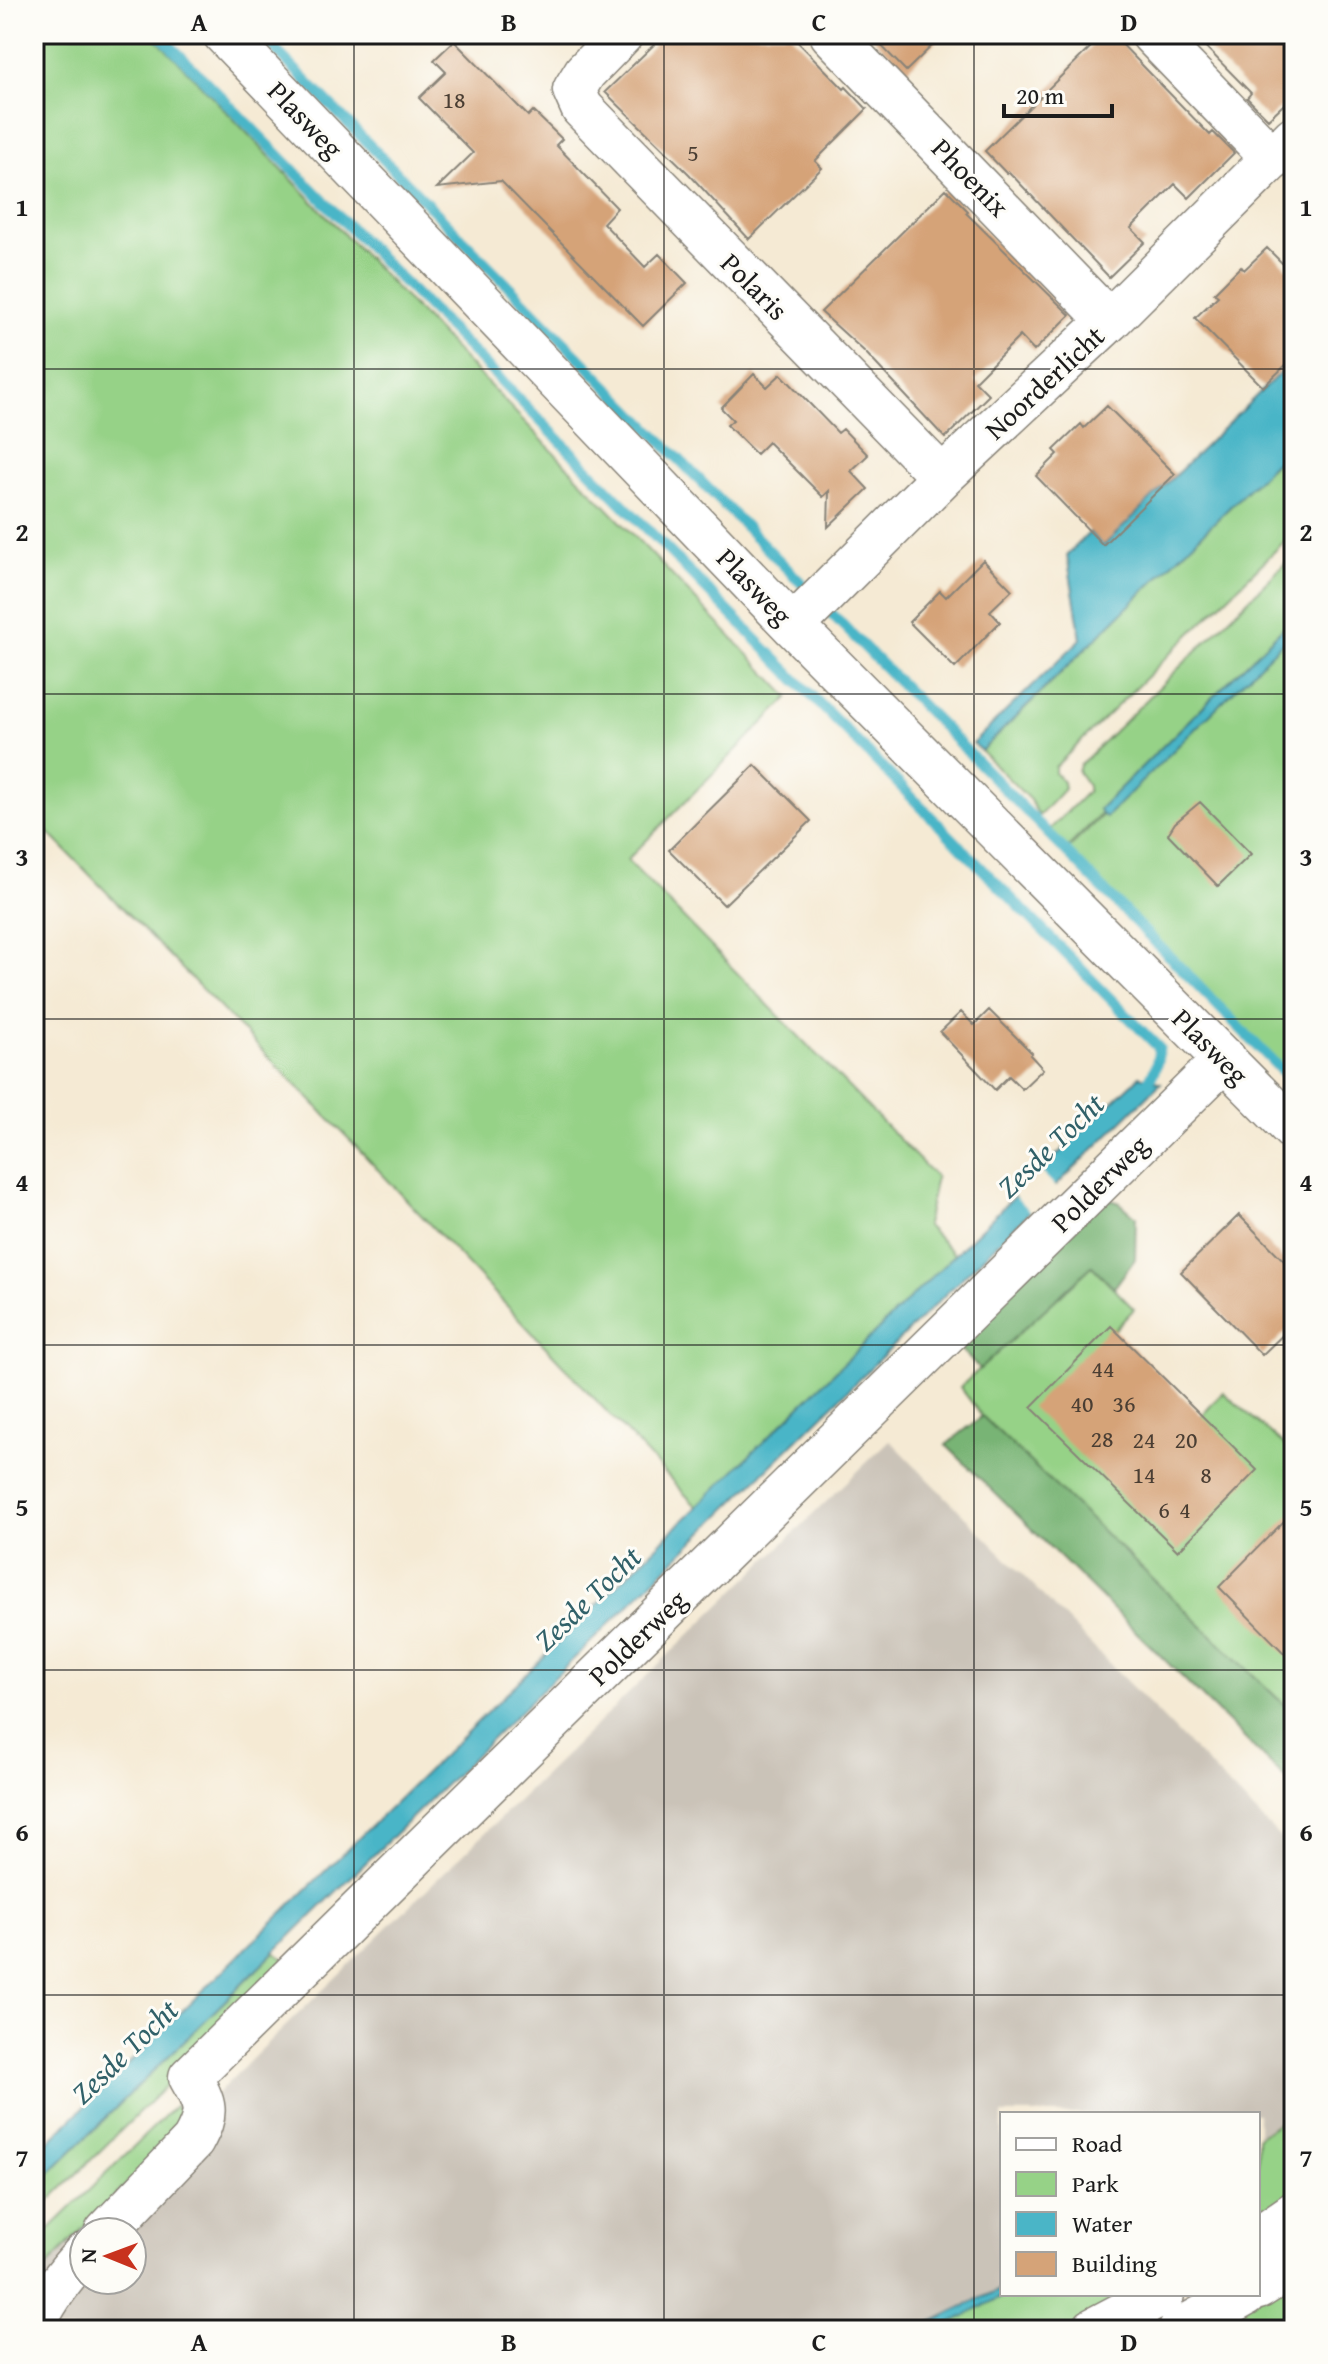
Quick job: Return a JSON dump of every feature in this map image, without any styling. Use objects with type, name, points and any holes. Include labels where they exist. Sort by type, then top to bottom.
[{"type":"street","name":"Plasweg","points":[[224,34],[793,626],[1294,1130]]},
{"type":"street","name":"Polaris","points":[[622,34],[585,72],[574,90],[582,108],[942,477]]},
{"type":"street","name":"Phoenix","points":[[831,34],[1109,321]]},
{"type":"street","points":[[1152,34],[1284,148]]},
{"type":"street","name":"Noorderlicht","points":[[793,626],[942,477],[1109,321],[1284,148]]},
{"type":"street","name":"Polderweg","points":[[121,2216],[193,2141],[201,2125],[205,2114],[202,2098],[190,2077],[1225,1059]]},
{"type":"street","points":[[1260,2238],[1294,2214]]},
{"type":"street","points":[[1260,2286],[1294,2264]]},
{"type":"street","points":[[34,2326],[41,2310],[68,2271]]},
{"type":"street","points":[[1094,2330],[1158,2296]]},
{"type":"street","points":[[1181,2330],[1241,2296]]},
{"type":"shaded area","points":[[890,1440],[1294,1852],[1294,2330],[34,2330],[34,2275],[68,2241],[68,2296],[148,2296],[148,2216],[94,2216]]},
{"type":"green space","points":[[34,34],[152,34],[789,697],[627,860],[936,1177],[926,1225],[956,1256],[698,1508],[350,1140],[34,818]]},
{"type":"green space","points":[[1294,444],[1294,532],[1055,767],[1064,789],[1039,816],[1030,800],[981,751]]},
{"type":"green space","points":[[1294,555],[1294,617],[1099,809],[1101,814],[1067,848],[1049,830],[1088,791],[1078,772],[1080,765]]},
{"type":"green space","points":[[1294,626],[1294,1087],[1064,853]]},
{"type":"green space","points":[[1106,1198],[1120,1203],[1136,1217],[1135,1259],[1114,1288],[1092,1266],[980,1369],[954,1343]]},
{"type":"green space","points":[[1092,1266],[1134,1309],[1086,1360],[1173,1448],[1223,1392],[1294,1454],[1294,1714],[982,1416],[960,1387]]},
{"type":"green space","points":[[982,1416],[1294,1714],[1294,1787],[946,1445]]},
{"type":"green space","points":[[275,1952],[290,1964],[34,2216],[34,2188]]},
{"type":"green space","points":[[176,2105],[184,2123],[180,2132],[95,2216],[68,2216],[68,2244],[34,2281],[34,2244]]},
{"type":"green space","points":[[1294,2111],[1294,2202],[1260,2225],[1260,2136]]},
{"type":"green space","points":[[1294,2276],[1294,2330],[1202,2330],[1260,2296]]},
{"type":"green space","points":[[1002,2296],[1140,2296],[1075,2330],[933,2330]]},
{"type":"water","points":[[1294,359],[1294,444],[981,751],[973,743],[1081,639],[1067,555],[1090,532],[1104,545]]},
{"type":"water","points":[[1294,617],[1294,631],[1106,817],[1101,814],[1099,809]]},
{"type":"water","points":[[1140,1076],[1161,1083],[34,2188],[34,2156]]},
{"type":"water","points":[[1000,2289],[1002,2296],[962,2318],[915,2330]]},
{"type":"pier","points":[[1038,1168],[1059,1190],[1033,1215],[1012,1193]]},
{"type":"building","points":[[665,34],[790,34],[867,109],[815,161],[822,168],[749,239],[689,174],[605,92]]},
{"type":"building","points":[[870,34],[944,34],[906,71]]},
{"type":"building","points":[[1104,34],[1112,34],[1210,135],[1213,132],[1234,153],[1189,198],[1175,184],[1131,228],[1145,242],[1109,277],[985,151]]},
{"type":"building","points":[[1193,34],[1294,34],[1294,95],[1268,119],[1247,98],[1251,93]]},
{"type":"building","points":[[454,41],[528,116],[533,111],[562,139],[556,145],[617,208],[603,223],[645,267],[659,254],[687,283],[643,326],[501,181],[437,188],[473,153],[419,98],[446,72],[434,60]]},
{"type":"building","points":[[946,189],[968,211],[966,213],[1070,315],[1034,351],[1020,336],[975,381],[989,395],[945,438],[865,352],[821,312]]},
{"type":"building","points":[[1267,248],[1294,275],[1294,357],[1263,387],[1195,318],[1218,296],[1214,293],[1241,266],[1244,270]]},
{"type":"building","points":[[754,374],[767,387],[781,374],[838,433],[843,429],[868,455],[851,471],[868,489],[828,527],[829,491],[823,497],[768,442],[756,454],[727,425],[733,420],[721,408]]},
{"type":"building","points":[[1107,406],[1175,474],[1103,545],[1036,476],[1058,454],[1054,450],[1081,424],[1084,428]]},
{"type":"building","points":[[983,560],[1012,590],[990,611],[1000,622],[955,668],[909,622],[940,591],[946,597]]},
{"type":"building","points":[[755,765],[811,821],[724,905],[669,850]]},
{"type":"building","points":[[1200,802],[1251,854],[1218,886],[1168,834],[1175,823]]},
{"type":"building","points":[[989,1010],[1032,1053],[1030,1055],[1043,1069],[1022,1089],[1009,1076],[995,1090],[940,1032],[961,1012],[974,1025]]},
{"type":"building","points":[[1239,1215],[1294,1271],[1294,1324],[1262,1355],[1181,1272]]},
{"type":"building","points":[[1111,1326],[1257,1470],[1178,1551],[1031,1407]]},
{"type":"building","points":[[1294,1511],[1294,1663],[1219,1587]]},
{"type":"waterway","points":[[159,34],[1159,1048],[1154,1071],[1141,1089]]},
{"type":"waterway","points":[[260,34],[813,595]]},
{"type":"waterway","points":[[825,607],[1294,1083]]},
{"type":"water label","name":"Zesde Tocht","points":[[1050,1145]]},
{"type":"water label","name":"Zesde Tocht","points":[[587,1598]]},
{"type":"water label","name":"Zesde Tocht","points":[[124,2051]]}]
